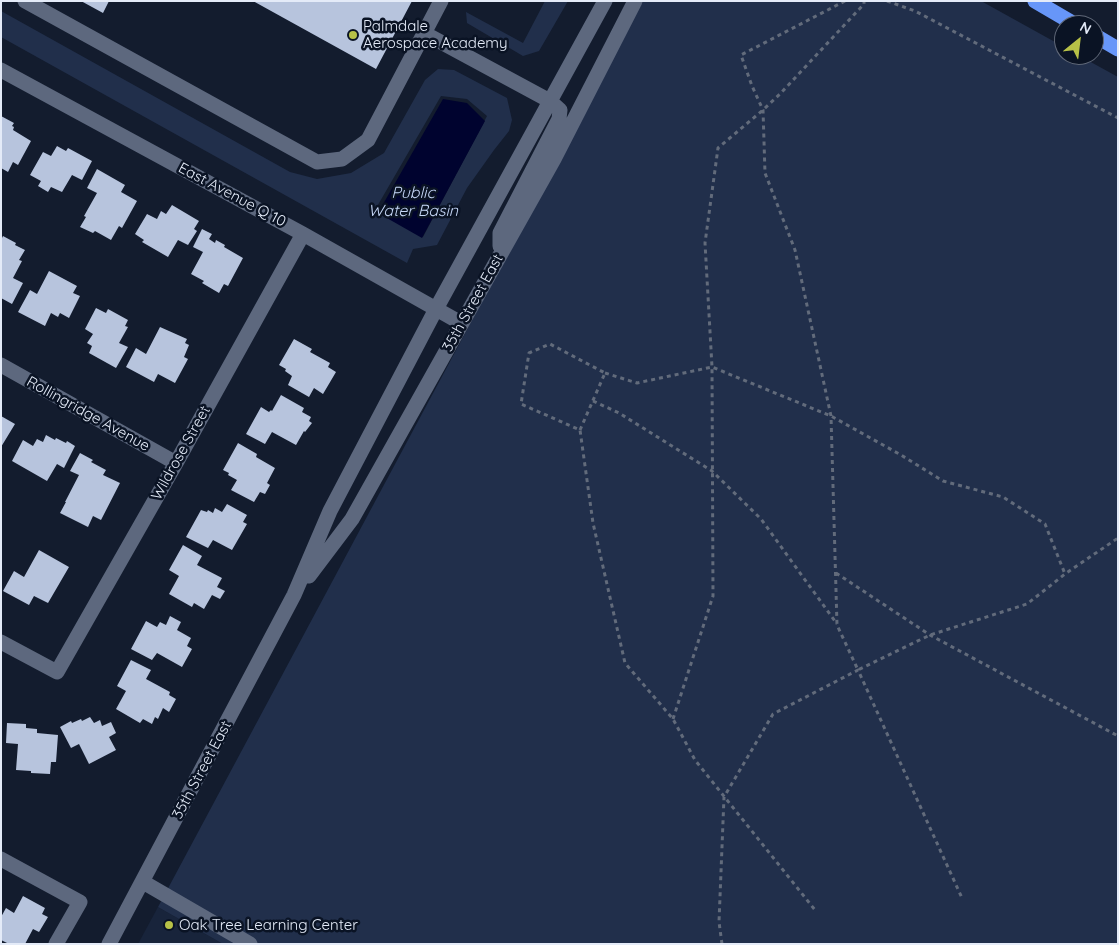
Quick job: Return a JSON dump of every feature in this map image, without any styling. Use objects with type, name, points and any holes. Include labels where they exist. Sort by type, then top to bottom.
[{"type":"highway","points":[[1035,1],[1059,15]]},
{"type":"highway","points":[[1104,40],[1118,48]]},
{"type":"street","points":[[25,1],[317,162],[342,159],[368,140],[441,1]]},
{"type":"street","name":"35th Street East","points":[[109,944],[294,595],[330,511],[436,309],[605,1]]},
{"type":"street","name":"35th Street East","points":[[294,595],[352,518],[554,159],[635,1]]},
{"type":"street","points":[[424,33],[550,101],[560,110],[559,119],[500,233],[500,255]]},
{"type":"street","name":"East Avenue Q 10","points":[[1,70],[303,234],[461,323]]},
{"type":"street","name":"Wildrose Street","points":[[1,642],[56,672],[176,463],[303,234]]},
{"type":"street","name":"Rollingridge Avenue","points":[[1,365],[176,463]]},
{"type":"street","points":[[1,859],[80,902],[56,944]]},
{"type":"street","points":[[143,882],[250,944]]},
{"type":"path","points":[[837,625],[831,416],[795,250],[765,173],[763,110],[741,55],[846,1]]},
{"type":"path","points":[[673,719],[713,596],[712,367],[705,243],[718,148],[780,94],[864,4],[864,1]]},
{"type":"path","points":[[887,1],[916,11],[1118,118]]},
{"type":"path","points":[[580,430],[521,404],[528,353],[550,344],[604,373],[637,383],[712,367],[831,416],[943,480],[1003,497],[1045,524],[1066,574]]},
{"type":"path","points":[[604,373],[580,430],[593,523],[626,662],[673,719],[695,760],[815,910]]},
{"type":"path","points":[[593,401],[619,413],[712,471],[761,519],[837,625],[962,898]]},
{"type":"path","points":[[722,944],[719,922],[724,797],[773,714],[930,634],[1027,604],[1118,538]]},
{"type":"path","points":[[836,572],[930,634],[1118,736]]},
{"type":"shaded area","points":[[545,1],[568,1],[539,51],[523,56],[467,23],[466,12],[523,43]]},
{"type":"shaded area","points":[[643,1],[981,1],[1054,41],[1054,65],[1096,65],[1118,77],[1118,944],[223,944],[158,907]]},
{"type":"shaded area","points":[[1,11],[290,172],[317,179],[351,173],[384,153],[425,80],[438,69],[454,70],[507,98],[512,120],[509,131],[467,188],[437,245],[413,249],[407,263],[1,37]],"holes":[[[441,96],[467,99],[487,116],[423,237],[375,210]]]},
{"type":"shaded area","name":"Oak Tree Learning Center","points":[[158,907],[223,944],[138,944]]},
{"type":"water","name":"Public Water Basin","points":[[443,99],[467,103],[485,121],[422,238],[378,213]]},
{"type":"building","points":[[81,1],[109,1],[103,13]]},
{"type":"building","name":"Palmdale Aerospace Academy","points":[[253,1],[412,1],[376,69]]},
{"type":"building","points":[[1,116],[14,123],[12,126],[14,127],[13,130],[31,141],[18,165],[13,162],[8,172],[1,168]]},
{"type":"building","points":[[57,146],[66,151],[68,148],[92,161],[82,180],[72,175],[62,192],[51,187],[48,192],[38,186],[41,181],[30,175],[43,152],[51,156]]},
{"type":"building","points":[[97,169],[125,185],[121,192],[137,201],[122,228],[119,226],[111,240],[95,231],[93,233],[80,227],[97,193],[87,188]]},
{"type":"building","points":[[172,205],[199,221],[194,229],[197,231],[188,245],[178,240],[168,257],[142,242],[144,240],[135,234],[147,214],[157,219],[161,211],[166,214]]},
{"type":"building","points":[[202,229],[212,234],[209,239],[215,243],[216,240],[225,245],[224,247],[243,258],[228,286],[224,284],[219,293],[202,283],[204,281],[191,274],[203,252],[193,247]]},
{"type":"building","points":[[3,236],[25,250],[19,260],[22,261],[13,278],[23,283],[12,304],[1,298],[1,240]]},
{"type":"building","points":[[49,271],[77,286],[73,293],[80,296],[69,318],[60,313],[58,317],[51,313],[45,326],[18,312],[30,290],[37,294]]},
{"type":"building","points":[[96,308],[106,313],[108,309],[128,320],[125,326],[128,327],[119,343],[128,347],[116,368],[89,353],[92,346],[87,343],[93,334],[85,329]]},
{"type":"building","points":[[160,327],[187,339],[185,343],[189,345],[184,357],[188,359],[175,383],[158,374],[154,382],[126,367],[136,348],[146,354]]},
{"type":"building","points":[[294,339],[312,349],[310,352],[330,363],[328,367],[336,372],[323,394],[314,388],[309,397],[288,385],[292,376],[279,365]]},
{"type":"building","points":[[281,395],[304,408],[302,412],[311,417],[309,421],[312,423],[304,431],[296,445],[272,432],[265,444],[246,434],[261,407],[269,412],[272,411]]},
{"type":"building","points":[[1,416],[15,424],[1,447]]},
{"type":"building","points":[[46,435],[55,440],[56,438],[66,443],[67,441],[75,446],[64,468],[57,464],[47,481],[12,461],[23,440],[33,446],[37,439],[43,442]]},
{"type":"building","points":[[238,443],[257,454],[256,457],[275,468],[267,483],[270,485],[265,494],[260,492],[254,502],[231,490],[237,480],[223,470]]},
{"type":"building","points":[[80,453],[93,460],[91,462],[106,470],[103,475],[120,483],[101,520],[93,516],[88,527],[60,513],[79,475],[70,471]]},
{"type":"building","points":[[227,504],[247,515],[243,522],[247,524],[232,550],[213,540],[208,548],[186,537],[201,510],[207,512],[208,510],[213,513],[215,508],[222,512]]},
{"type":"building","points":[[183,545],[202,556],[197,565],[222,578],[217,587],[225,591],[220,599],[212,595],[204,609],[194,603],[192,607],[169,594],[179,576],[169,570]]},
{"type":"building","points":[[39,550],[69,567],[48,603],[34,596],[29,605],[3,591],[14,571],[24,577]]},
{"type":"building","points":[[170,616],[181,622],[177,630],[191,638],[187,646],[192,649],[182,667],[157,653],[152,660],[131,649],[146,621],[157,627],[160,622],[166,625]]},
{"type":"building","points":[[131,660],[151,670],[146,679],[170,692],[169,695],[176,699],[169,712],[163,708],[158,719],[155,717],[152,724],[143,719],[140,723],[116,709],[126,691],[117,686]]},
{"type":"building","points":[[90,717],[94,723],[100,720],[102,726],[111,722],[116,733],[109,737],[116,750],[89,764],[79,744],[71,748],[60,727],[71,721],[72,723],[81,719],[82,721]]},
{"type":"building","points":[[7,723],[26,724],[26,728],[37,729],[37,733],[58,735],[56,762],[51,762],[50,774],[16,770],[18,744],[6,743]]},
{"type":"building","points":[[23,896],[45,908],[42,914],[48,917],[39,932],[33,929],[25,944],[9,944],[1,940],[1,917],[6,908],[14,913]]},
{"type":"place","name":"Palmdale Aerospace Academy","points":[[353,35]]},
{"type":"place","name":"Oak Tree Learning Center","points":[[169,925]]}]
